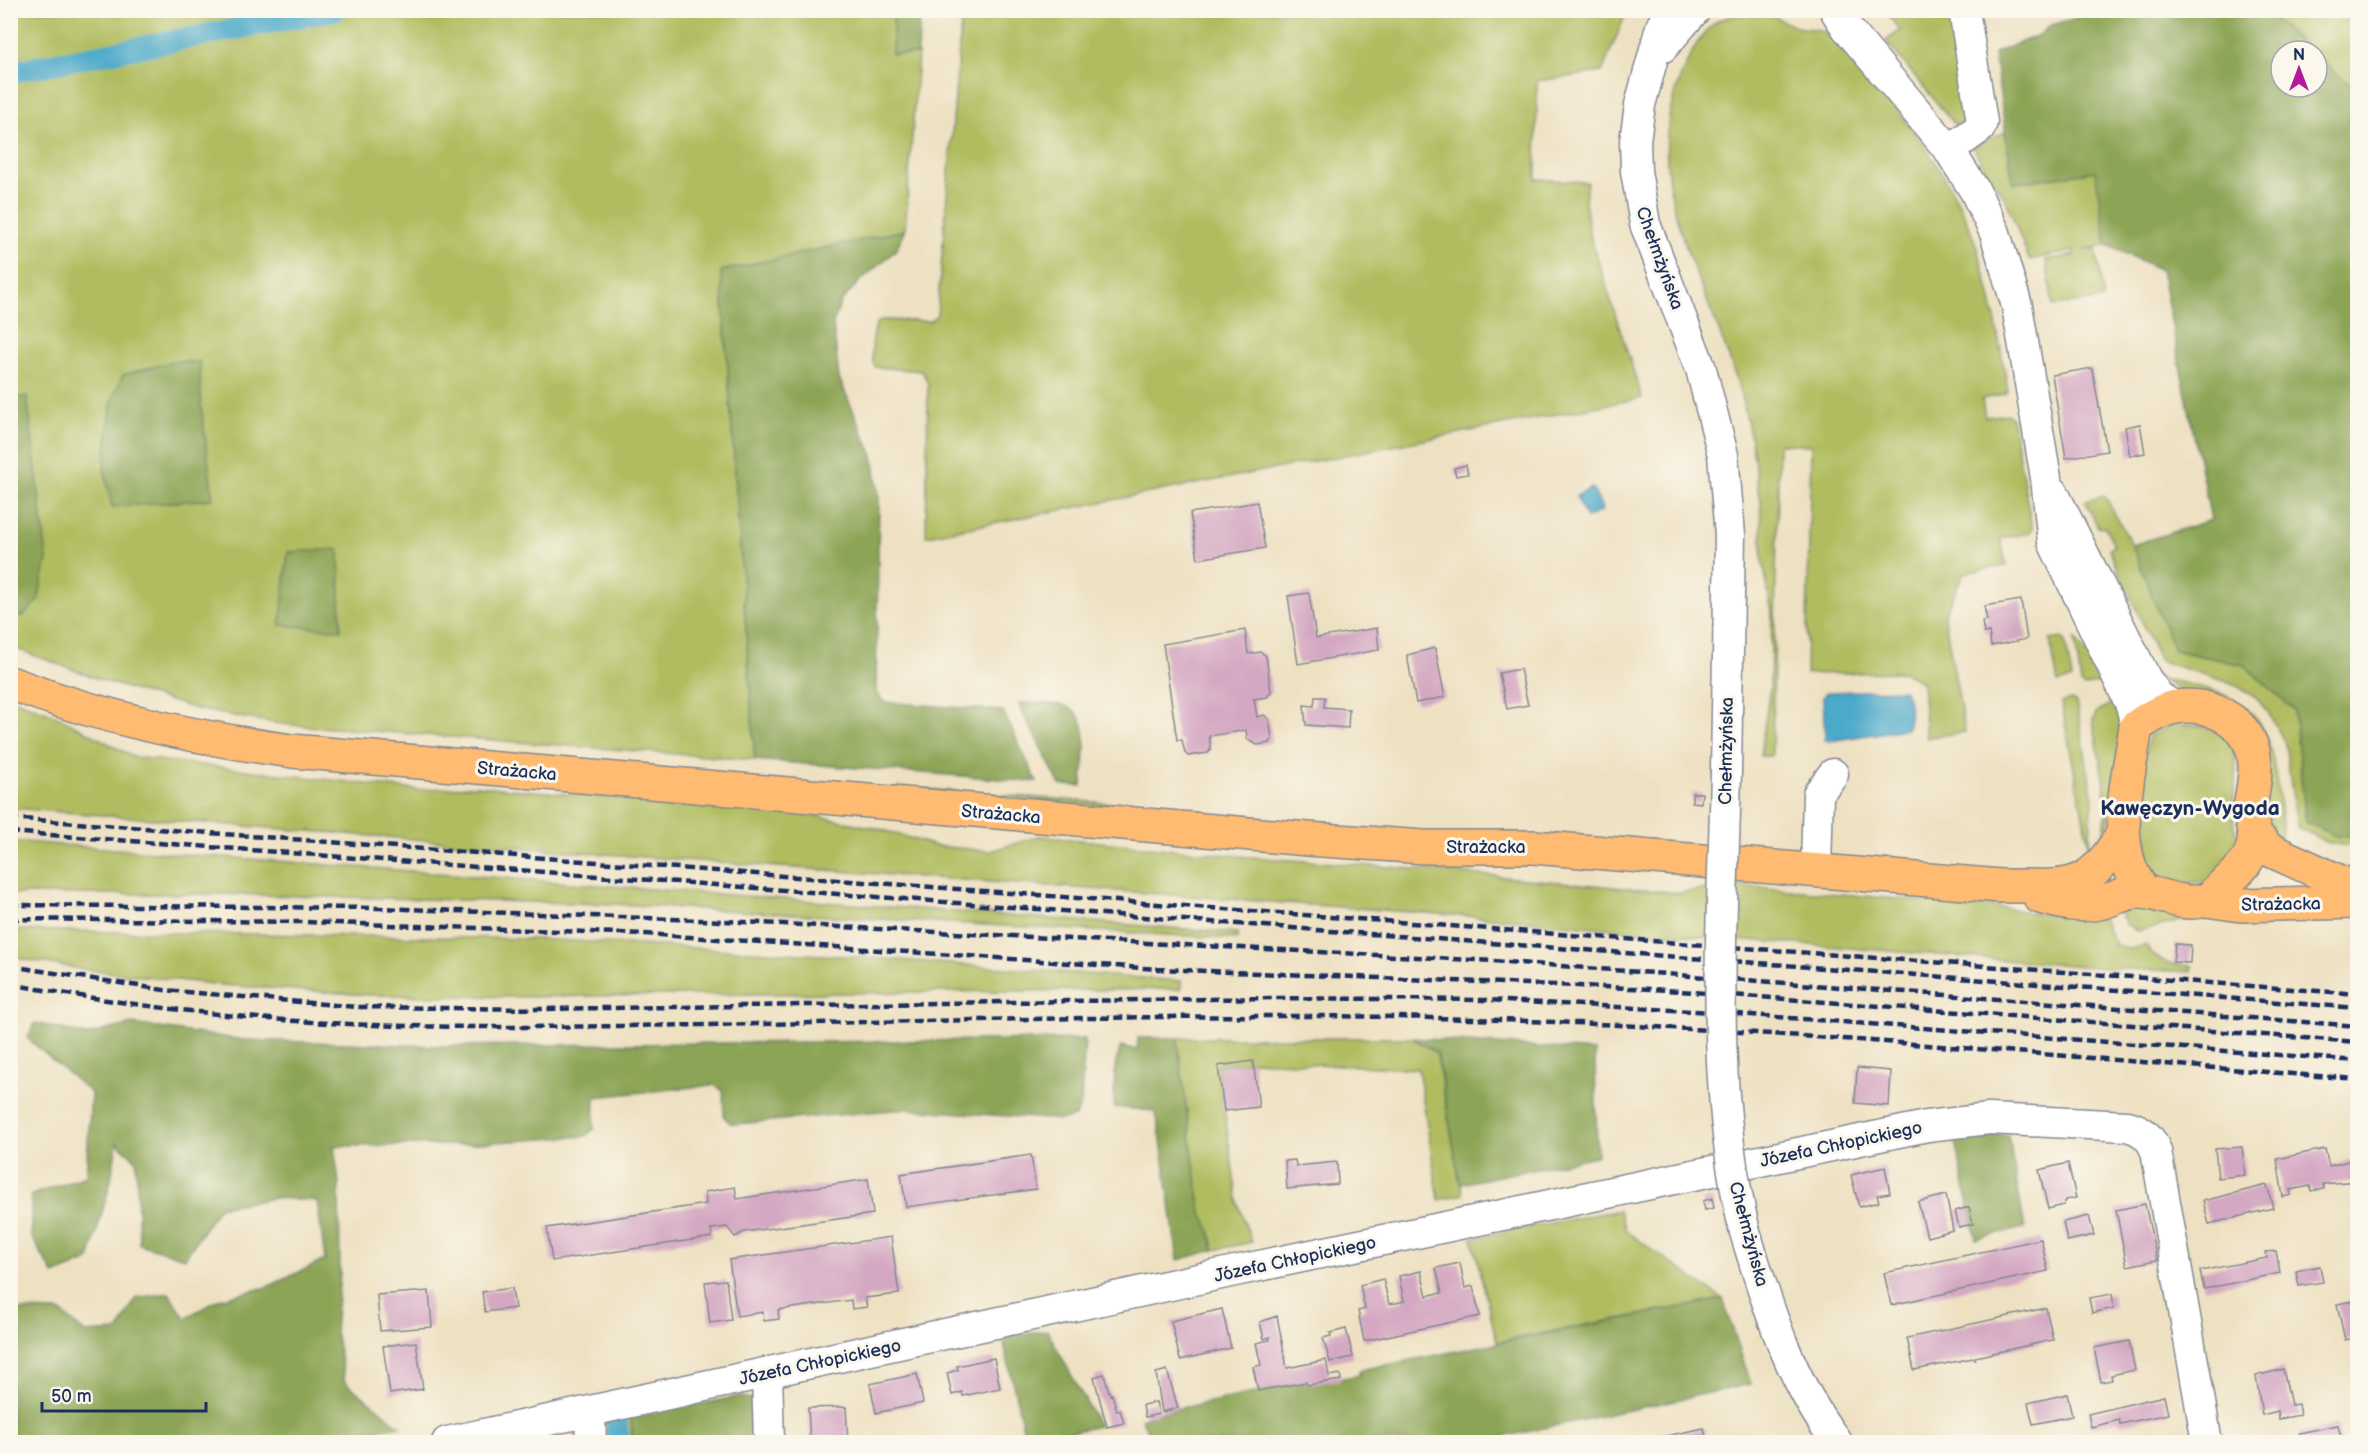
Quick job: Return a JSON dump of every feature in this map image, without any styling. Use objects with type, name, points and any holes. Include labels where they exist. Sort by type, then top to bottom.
[{"type":"main road","name":"Strażacka","points":[[10,683],[98,714],[161,729],[292,751],[1308,839],[1424,847],[1533,847],[2001,886],[2078,883],[2101,866],[2122,835]]},
{"type":"main road","points":[[2175,707],[2203,708],[2218,712],[2232,721],[2247,739],[2255,768],[2250,820],[2254,833],[2251,853],[2240,871],[2206,900],[2181,900],[2145,892],[2130,869],[2122,835],[2136,727],[2175,707]]},
{"type":"main road","name":"Strażacka","points":[[2254,833],[2268,849],[2358,890]]},
{"type":"main road","name":"Strażacka","points":[[2001,886],[2067,904],[2079,905],[2145,892]]},
{"type":"main road","name":"Strażacka","points":[[2206,900],[2241,905],[2358,902]]},
{"type":"street","name":"Chełmżyńska","points":[[1669,10],[1661,27],[1638,116],[1635,171],[1645,224],[1701,369],[1717,423],[1725,464],[1730,535],[1721,1079],[1730,1160],[1745,1232],[1795,1374],[1815,1412],[1837,1443]]},
{"type":"street","name":"Chełmżyńska","points":[[1655,55],[1695,10]]},
{"type":"street","points":[[1814,10],[1840,19],[1949,150],[1983,206],[2009,274],[2046,478],[2053,542],[2131,705],[2136,727]]},
{"type":"street","points":[[1949,150],[1980,128],[1982,122],[1964,10]]},
{"type":"street","points":[[2046,478],[2146,679],[2159,697],[2175,707]]},
{"type":"street","points":[[1816,870],[1818,794],[1833,774]]},
{"type":"street","name":"Józefa Chłopickiego","points":[[447,1443],[1235,1271],[1951,1122],[1989,1119],[2127,1126],[2146,1135],[2154,1145],[2207,1443]]},
{"type":"street","points":[[767,1373],[769,1443]]},
{"type":"street","points":[[590,1413],[591,1443]]},
{"type":"green space","points":[[10,11],[894,11],[892,54],[918,54],[905,230],[721,271],[755,760],[280,724],[200,710],[107,682],[11,647]]},
{"type":"green space","points":[[894,11],[920,11],[918,54],[892,54]]},
{"type":"green space","points":[[962,11],[1627,11],[1602,72],[1537,81],[1536,179],[1587,182],[1585,201],[1590,235],[1642,398],[926,536],[928,383],[922,371],[875,367],[872,346],[876,324],[881,320],[930,321],[937,315]]},
{"type":"green space","points":[[1885,11],[1950,11],[1969,115],[1965,122],[1956,126],[1886,41],[1900,30]]},
{"type":"green space","points":[[2098,11],[2264,11],[2297,39],[2269,39],[2269,99],[2329,99],[2329,66],[2357,91],[2357,838],[2337,836],[2306,822],[2294,710],[2244,665],[2174,650],[2132,545],[2211,520],[2161,270],[2107,245],[2095,171],[2013,183],[1994,53],[2041,34],[2049,26]]},
{"type":"green space","points":[[2264,11],[2357,11],[2357,91],[2329,66],[2329,39],[2297,39]]},
{"type":"green space","points":[[1768,14],[1796,27],[1820,30],[1835,36],[1873,80],[1927,149],[1957,199],[1983,266],[2008,390],[2005,394],[1982,399],[1985,417],[2008,414],[2012,418],[2032,528],[2029,533],[2001,538],[2006,566],[1964,573],[1944,615],[1965,732],[1926,738],[1922,683],[1905,672],[1806,674],[1811,445],[1779,444],[1772,756],[1760,756],[1770,688],[1772,613],[1762,556],[1761,499],[1741,396],[1724,343],[1680,228],[1670,190],[1666,151],[1670,111],[1684,69],[1704,34],[1727,17]]},
{"type":"green space","points":[[2005,132],[2013,183],[2096,171],[2107,245],[2084,249],[2096,249],[2104,299],[2053,306],[2046,260],[2074,255],[2074,251],[2029,260],[2006,200],[1972,147]]},
{"type":"green space","points":[[905,230],[896,250],[860,281],[841,302],[833,323],[839,378],[873,456],[879,496],[876,692],[884,702],[1003,711],[1037,782],[755,760],[721,271]]},
{"type":"green space","points":[[174,361],[200,362],[201,405],[213,499],[112,507],[104,469],[112,400],[123,375]]},
{"type":"green space","points":[[27,396],[47,559],[38,601],[22,617],[11,612],[10,399]]},
{"type":"green space","points":[[2105,496],[2132,545],[2174,650],[2244,665],[2294,710],[2306,822],[2337,836],[2357,838],[2357,848],[2326,842],[2297,827],[2285,743],[2268,712],[2256,698],[2234,684],[2160,661],[2109,550],[2114,545],[2105,527],[2098,527],[2085,501]]},
{"type":"green space","points":[[339,549],[341,630],[280,625],[288,552]]},
{"type":"green space","points":[[2062,638],[2065,640],[2072,679],[2058,683],[2050,640]]},
{"type":"green space","points":[[2075,638],[2106,681],[2085,687],[2081,684]]},
{"type":"green space","points":[[2159,679],[2221,693],[2250,712],[2260,724],[2272,754],[2282,823],[2281,839],[2268,817],[2266,802],[2268,776],[2182,691]]},
{"type":"green space","points":[[10,698],[57,716],[134,757],[417,790],[477,786],[812,815],[880,829],[936,846],[990,851],[1040,836],[1249,857],[1403,868],[1681,893],[1728,885],[1999,907],[2041,914],[2102,916],[2116,945],[2130,949],[2146,945],[2154,956],[2172,964],[2192,966],[2192,972],[2107,968],[1644,932],[1521,920],[670,859],[11,808]]},
{"type":"green space","points":[[2072,700],[2076,702],[2093,799],[2089,847],[2061,702]]},
{"type":"green space","points":[[2116,701],[2121,713],[2112,809],[2103,843],[2108,796],[2106,796],[2093,720],[2097,711]]},
{"type":"green space","points":[[1018,703],[1060,705],[1074,711],[1084,729],[1085,753],[1082,786],[1060,785]]},
{"type":"green space","points":[[2170,725],[2204,727],[2224,735],[2233,749],[2236,766],[2233,808],[2235,828],[2244,847],[2206,881],[2186,884],[2166,880],[2146,870],[2135,852],[2148,736]]},
{"type":"green space","points":[[897,787],[1195,810],[1215,818]]},
{"type":"green space","points":[[10,841],[1238,933],[1238,939],[613,904],[222,894],[11,894]]},
{"type":"green space","points":[[2135,907],[2191,917],[2191,919],[2138,931],[2126,924],[2119,911]]},
{"type":"green space","points":[[11,930],[537,939],[858,957],[1181,981],[1181,989],[524,997],[369,995],[221,985],[81,969],[11,957]]},
{"type":"green space","points":[[35,1023],[87,1035],[132,1024],[244,1040],[441,1046],[1085,1039],[1081,1103],[1075,1117],[1063,1120],[904,1109],[737,1124],[730,1123],[724,1117],[723,1091],[714,1085],[595,1097],[594,1129],[586,1136],[453,1145],[334,1146],[339,1183],[340,1273],[335,1331],[345,1382],[400,1426],[300,1442],[11,1442],[11,1310],[60,1311],[85,1333],[118,1331],[136,1298],[169,1293],[185,1318],[219,1299],[267,1287],[325,1260],[317,1201],[275,1198],[219,1207],[185,1258],[139,1244],[136,1160],[117,1143],[111,1180],[89,1260],[54,1275],[31,1236],[31,1195],[86,1176],[91,1093],[27,1038]]},
{"type":"green space","points":[[1138,1038],[1177,1038],[1200,1208],[1210,1231],[1214,1250],[1178,1260],[1159,1127],[1154,1111],[1114,1107],[1115,1066],[1121,1046],[1137,1050]]},
{"type":"green space","points":[[1177,1038],[1412,1038],[1436,1053],[1463,1194],[1439,1200],[1418,1069],[1253,1061],[1218,1066],[1238,1204],[1252,1242],[1214,1250],[1210,1231],[1200,1208]]},
{"type":"green space","points":[[1412,1038],[1595,1051],[1597,1156],[1460,1184],[1437,1053]]},
{"type":"green space","points":[[1991,1133],[2008,1135],[2025,1228],[1976,1239],[1954,1137]]},
{"type":"green space","points":[[1619,1210],[1627,1232],[1723,1299],[1497,1342],[1472,1238]]},
{"type":"green space","points":[[1723,1299],[1751,1384],[1479,1442],[1154,1442],[1141,1419],[1162,1412],[1306,1382],[1307,1385],[1360,1375],[1359,1370]]},
{"type":"green space","points":[[1047,1330],[1099,1426],[1026,1442],[1003,1339]]},
{"type":"green space","points":[[740,1396],[757,1401],[758,1442],[633,1442],[631,1418]]},
{"type":"green space","points":[[631,1418],[633,1442],[600,1442],[599,1423]]},
{"type":"water","points":[[1592,488],[1603,510],[1586,518],[1576,496]]},
{"type":"water","points":[[1903,690],[1908,697],[1909,708],[1906,729],[1825,740],[1823,697],[1826,692]]},
{"type":"building","points":[[2092,368],[2107,451],[2066,458],[2052,375]]},
{"type":"building","points":[[2140,424],[2145,453],[2130,456],[2125,427]]},
{"type":"building","points":[[1466,465],[1468,474],[1456,476],[1454,468]]},
{"type":"building","points":[[1257,502],[1265,548],[1198,559],[1190,513]]},
{"type":"building","points":[[1309,593],[1316,638],[1377,628],[1379,650],[1298,664],[1288,596]]},
{"type":"building","points":[[2021,600],[2027,639],[1991,646],[1989,632],[1984,633],[1982,621],[1987,620],[1984,606]]},
{"type":"building","points":[[1245,630],[1248,654],[1261,652],[1266,656],[1271,692],[1267,697],[1254,699],[1257,717],[1264,715],[1269,719],[1272,739],[1270,743],[1257,745],[1247,739],[1246,730],[1209,736],[1211,749],[1208,753],[1188,756],[1182,740],[1177,740],[1163,644]]},
{"type":"building","points":[[1435,648],[1445,697],[1416,703],[1407,655]]},
{"type":"building","points":[[1520,669],[1528,705],[1507,709],[1499,673]]},
{"type":"building","points":[[1315,697],[1325,697],[1324,707],[1349,709],[1348,728],[1306,725],[1304,705],[1314,706]]},
{"type":"building","points":[[1692,793],[1702,793],[1701,803],[1692,802]]},
{"type":"building","points":[[2175,944],[2191,945],[2190,963],[2173,962]]},
{"type":"building","points":[[1253,1061],[1259,1107],[1224,1111],[1218,1066]]},
{"type":"building","points":[[1857,1068],[1891,1071],[1889,1106],[1855,1103]]},
{"type":"building","points":[[2242,1147],[2245,1175],[2218,1178],[2215,1149]]},
{"type":"building","points":[[2325,1149],[2329,1166],[2352,1160],[2354,1168],[2358,1167],[2358,1181],[2323,1184],[2324,1189],[2311,1191],[2310,1186],[2290,1190],[2291,1195],[2283,1197],[2277,1159]]},
{"type":"building","points":[[1031,1155],[1036,1189],[906,1207],[901,1174]]},
{"type":"building","points":[[1295,1160],[1296,1166],[1337,1162],[1338,1184],[1287,1189],[1285,1161]]},
{"type":"building","points":[[2068,1163],[2076,1198],[2065,1200],[2064,1205],[2048,1209],[2039,1170]]},
{"type":"building","points":[[1885,1167],[1890,1193],[1877,1195],[1879,1202],[1859,1207],[1851,1175]]},
{"type":"building","points":[[868,1179],[873,1214],[744,1232],[735,1237],[727,1227],[711,1229],[712,1237],[552,1261],[547,1228],[706,1204],[705,1192],[735,1187],[737,1199]]},
{"type":"building","points":[[2267,1185],[2273,1208],[2209,1224],[2203,1201]]},
{"type":"building","points":[[1946,1195],[1953,1230],[1927,1237],[1918,1202]]},
{"type":"building","points":[[1712,1198],[1714,1208],[1705,1210],[1703,1201]]},
{"type":"building","points":[[2145,1204],[2157,1260],[2127,1266],[2116,1210]]},
{"type":"building","points":[[1969,1207],[1973,1224],[1959,1227],[1955,1211]]},
{"type":"building","points":[[2089,1216],[2094,1235],[2067,1241],[2063,1222]]},
{"type":"building","points":[[891,1237],[899,1294],[865,1298],[867,1307],[852,1309],[851,1300],[778,1310],[779,1319],[764,1321],[763,1312],[737,1316],[729,1260]]},
{"type":"building","points":[[2041,1239],[2048,1271],[1891,1305],[1884,1273]]},
{"type":"building","points":[[2276,1251],[2280,1273],[2204,1289],[2200,1271],[2267,1258],[2266,1252]]},
{"type":"building","points":[[1460,1263],[1465,1288],[1473,1286],[1480,1316],[1364,1341],[1358,1311],[1365,1309],[1360,1285],[1383,1279],[1389,1304],[1396,1303],[1404,1301],[1399,1276],[1421,1271],[1427,1296],[1442,1293],[1436,1268]]},
{"type":"building","points":[[2320,1266],[2323,1282],[2299,1286],[2296,1271]]},
{"type":"building","points":[[726,1280],[731,1320],[710,1323],[705,1282]]},
{"type":"building","points":[[512,1288],[515,1308],[485,1312],[482,1292]]},
{"type":"building","points":[[429,1291],[432,1327],[380,1331],[377,1295]]},
{"type":"building","points":[[2112,1294],[2114,1308],[2092,1313],[2089,1298]]},
{"type":"building","points":[[2358,1300],[2358,1337],[2345,1340],[2337,1304]]},
{"type":"building","points":[[2046,1308],[2053,1340],[1975,1357],[1975,1360],[1973,1358],[1914,1370],[1907,1338]]},
{"type":"building","points":[[1222,1309],[1231,1348],[1180,1360],[1171,1321]]},
{"type":"building","points":[[1277,1316],[1287,1368],[1326,1360],[1329,1376],[1340,1374],[1341,1380],[1307,1385],[1306,1382],[1258,1391],[1253,1367],[1261,1365],[1256,1343],[1270,1340],[1270,1337],[1264,1339],[1260,1322]]},
{"type":"building","points":[[1346,1329],[1353,1357],[1330,1362],[1323,1338],[1331,1336],[1330,1333]]},
{"type":"building","points":[[2129,1341],[2135,1370],[2111,1375],[2112,1380],[2101,1382],[2094,1348]]},
{"type":"building","points":[[416,1342],[423,1389],[390,1394],[383,1346]]},
{"type":"building","points":[[994,1358],[1000,1388],[963,1396],[962,1392],[952,1395],[947,1373],[958,1370],[957,1366]]},
{"type":"building","points":[[2283,1369],[2291,1405],[2298,1404],[2300,1415],[2279,1419],[2278,1411],[2262,1415],[2256,1376]]},
{"type":"building","points":[[1167,1370],[1178,1408],[1162,1412],[1156,1373]]},
{"type":"building","points":[[917,1374],[923,1403],[876,1413],[870,1384]]},
{"type":"building","points":[[1104,1374],[1110,1395],[1112,1394],[1117,1411],[1120,1410],[1124,1423],[1107,1427],[1094,1377]]},
{"type":"building","points":[[2067,1394],[2072,1416],[2033,1424],[2028,1403]]},
{"type":"building","points":[[2164,1396],[2168,1414],[2120,1424],[2119,1420],[2091,1427],[2088,1414]]},
{"type":"building","points":[[1156,1402],[1159,1414],[1145,1417],[1143,1405]]},
{"type":"building","points":[[846,1407],[848,1442],[810,1442],[808,1408]]},
{"type":"building","points":[[2338,1425],[2342,1441],[2301,1442],[2299,1433]]},
{"type":"building","points":[[1704,1428],[1706,1438],[1709,1438],[1710,1442],[1638,1442]]},
{"type":"waterway","points":[[10,72],[335,10]]},
{"type":"waterway","points":[[617,1424],[618,1442]]},
{"type":"railway","points":[[10,818],[2358,994]]},
{"type":"railway","points":[[10,832],[2358,1008]]},
{"type":"railway","points":[[10,905],[379,908],[724,921],[1493,961],[2358,1026]]},
{"type":"railway","points":[[10,919],[305,922],[645,934],[1158,969],[1653,989],[2358,1042]]},
{"type":"railway","points":[[10,966],[164,990],[357,1007],[541,1009],[1274,998],[1487,1000],[1711,1012],[2358,1061]]},
{"type":"railway","points":[[10,984],[192,1011],[283,1020],[374,1025],[540,1027],[1059,1018],[1408,1017],[1680,1028],[2358,1079]]},
{"type":"district","name":"Kawęczyn-Wygoda","points":[[2190,808]]}]
